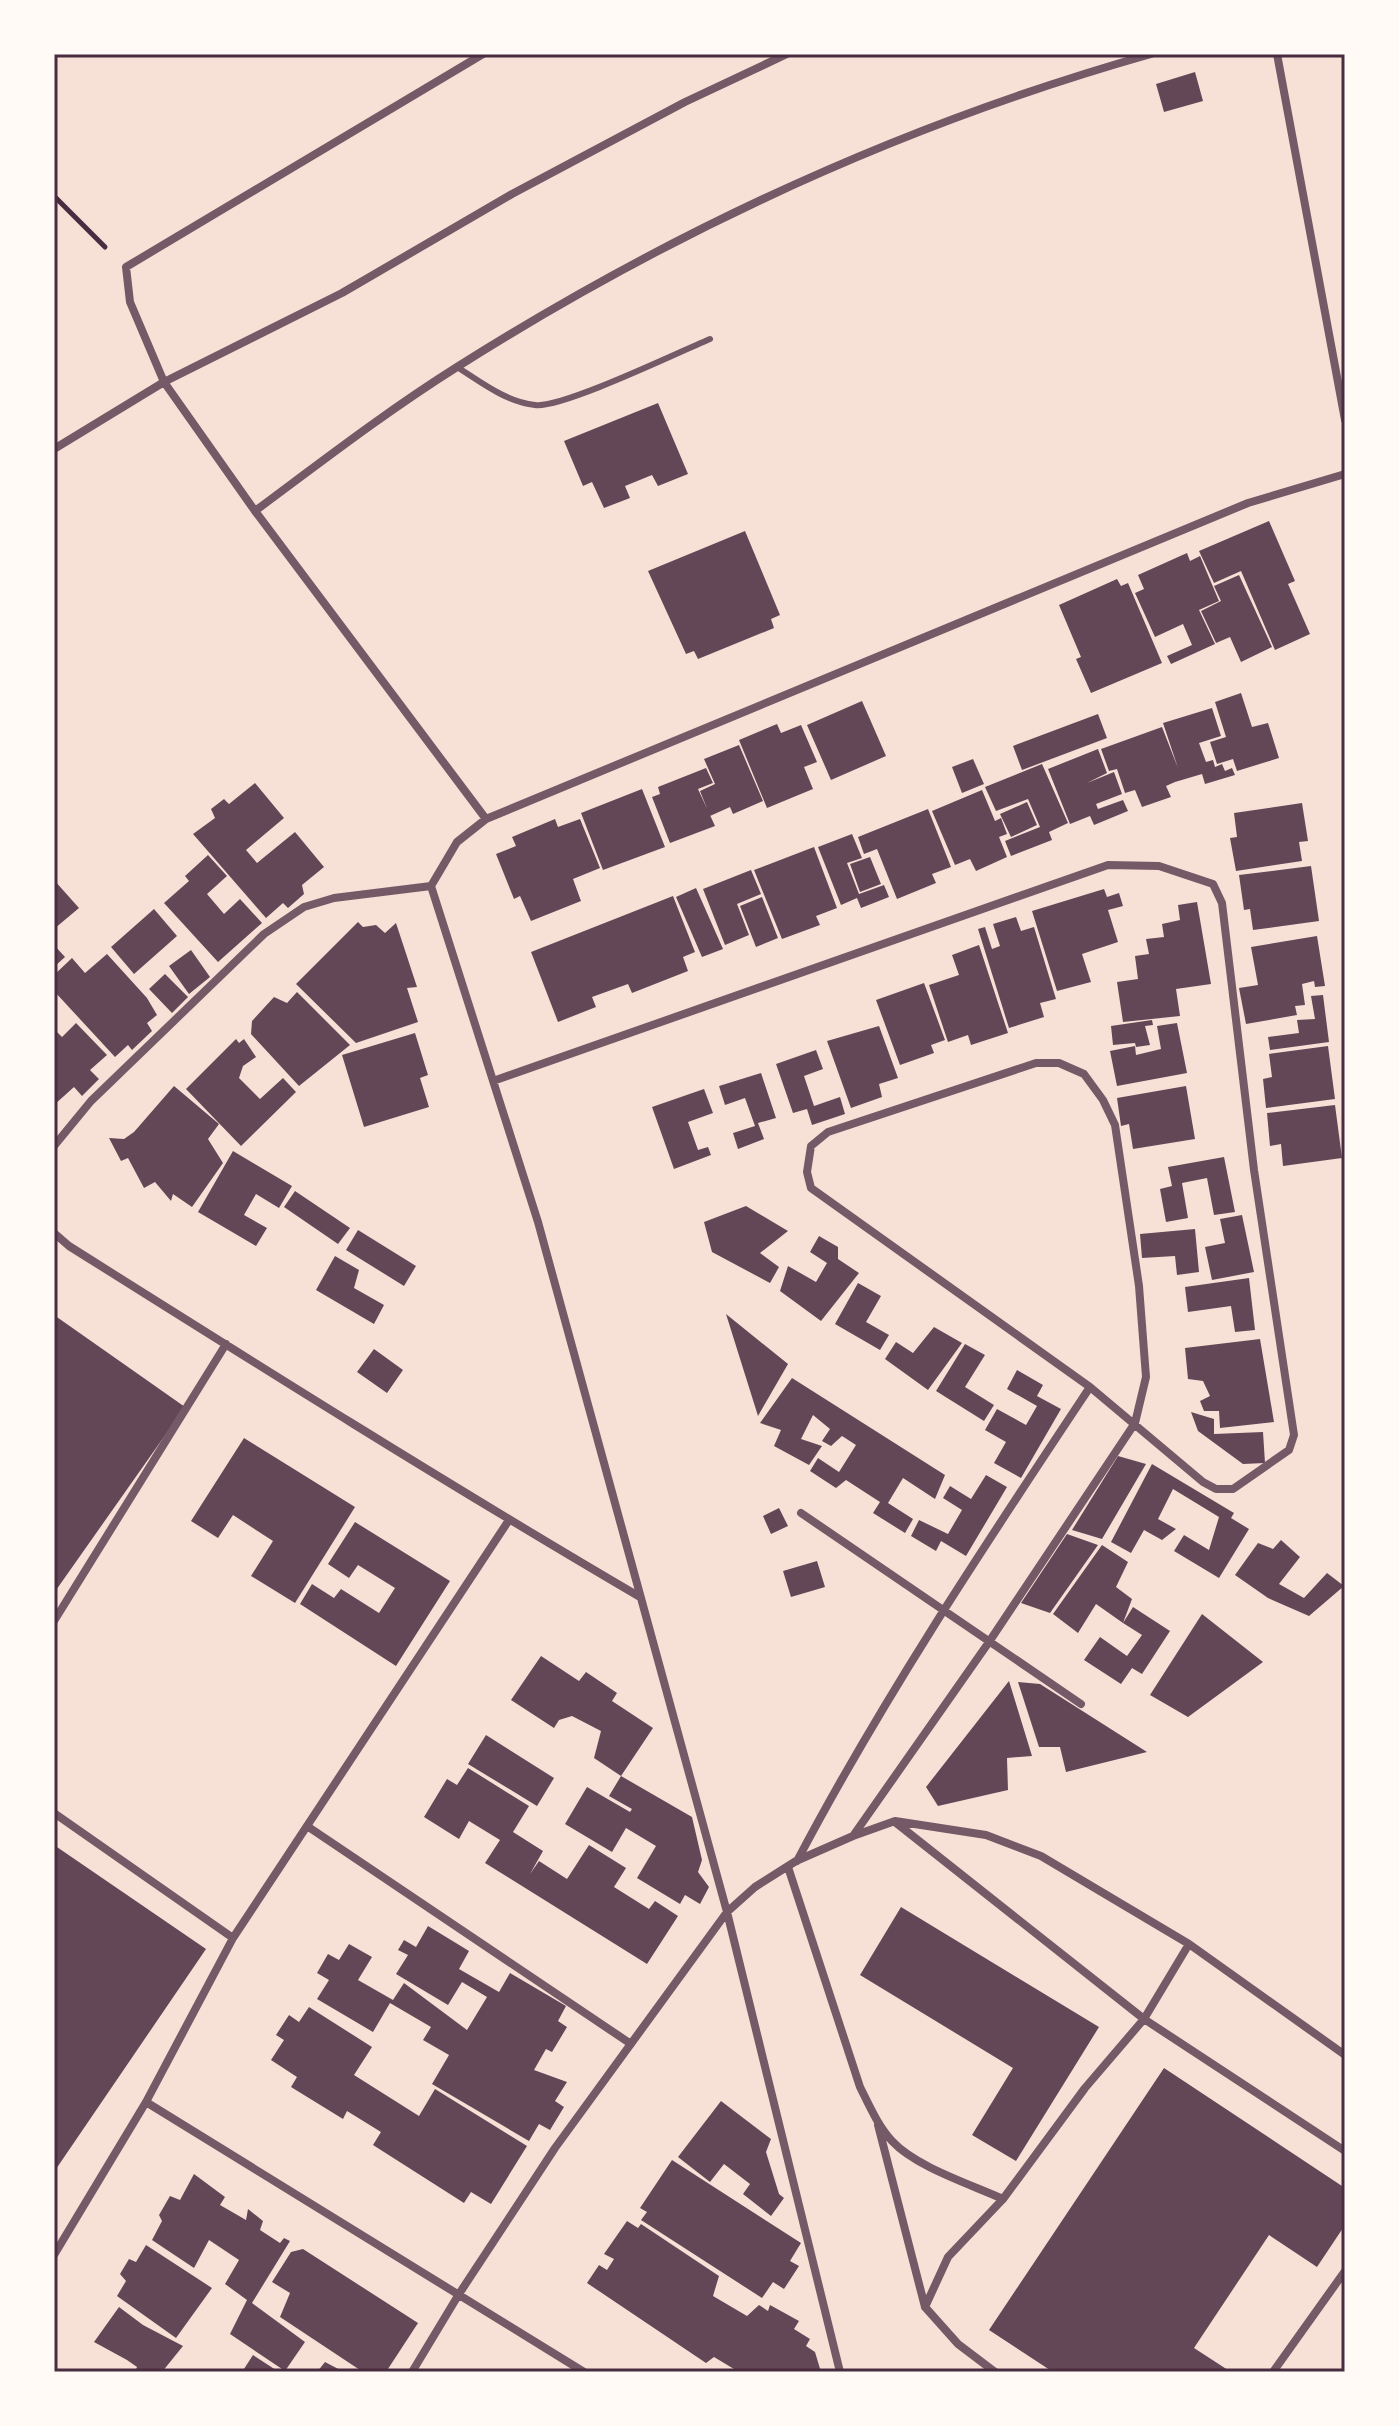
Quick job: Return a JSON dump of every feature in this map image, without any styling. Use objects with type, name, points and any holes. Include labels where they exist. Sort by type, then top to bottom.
[{"type":"street","points":[[483,54],[126,267],[130,302],[164,382],[255,511],[486,819]]},
{"type":"street","points":[[54,449],[164,382],[342,293],[512,194],[672,109],[787,54]]},
{"type":"street","points":[[255,511],[354,437],[457,367],[614,274],[777,192],[946,122],[1151,54]]},
{"type":"street","points":[[1277,54],[1345,420]]},
{"type":"street","points":[[840,2372],[727,1912],[538,1222],[431,886],[457,842],[486,819],[1248,503],[1345,474]]},
{"type":"street","points":[[493,1081],[1108,865],[1159,866],[1213,884],[1222,903],[1254,1170],[1294,1435],[1289,1450],[1233,1489],[1225,1490],[1203,1482],[1135,1423],[1090,1387],[811,1188],[807,1172],[811,1146],[828,1132],[1036,1063],[1059,1063],[1084,1074],[1103,1100],[1115,1125],[1139,1286],[1146,1377],[1135,1423],[989,1642],[853,1836]]},
{"type":"street","points":[[54,1146],[91,1101],[264,934],[304,907],[334,898],[431,886]]},
{"type":"street","points":[[54,1233],[69,1246],[509,1520],[640,1597]]},
{"type":"street","points":[[54,1621],[226,1344]]},
{"type":"street","points":[[1003,2199],[909,2155],[892,2141],[876,2118],[860,2087],[792,1864],[942,1610],[1090,1387]]},
{"type":"street","points":[[801,1513],[1081,1704]]},
{"type":"street","points":[[54,2255],[58,2242],[146,2102],[233,1938],[509,1520]]},
{"type":"street","points":[[54,1813],[233,1938]]},
{"type":"street","points":[[895,1821],[1144,2019],[1345,2151]]},
{"type":"street","points":[[412,2372],[555,2148],[727,1912],[755,1887],[792,1864],[895,1821],[986,1835],[1041,1856],[1189,1944],[1345,2055]]},
{"type":"street","points":[[307,1826],[631,2044]]},
{"type":"street","points":[[925,2307],[948,2257],[1003,2199],[1085,2088],[1144,2019],[1189,1944]]},
{"type":"street","points":[[146,2102],[584,2372]]},
{"type":"street","points":[[876,2118],[925,2307],[958,2344],[995,2372]]},
{"type":"street","points":[[1273,2372],[1345,2271]]},
{"type":"lane","points":[[457,367],[504,396],[539,406],[579,394],[710,339]]},
{"type":"path","points":[[54,196],[126,267]]},
{"type":"building","points":[[1195,72],[1203,101],[1164,112],[1156,84]]},
{"type":"building","points":[[658,403],[688,474],[658,486],[652,475],[625,486],[630,498],[604,508],[592,482],[583,486],[564,441]]},
{"type":"building","points":[[1269,521],[1295,581],[1288,584],[1310,634],[1275,650],[1241,571],[1214,583],[1199,551]]},
{"type":"building","points":[[745,531],[780,615],[771,619],[774,628],[698,659],[694,651],[686,654],[648,571]]},
{"type":"building","points":[[1187,553],[1190,561],[1200,556],[1219,601],[1199,610],[1215,644],[1171,664],[1167,656],[1192,645],[1183,624],[1155,637],[1135,593],[1144,589],[1138,575]]},
{"type":"building","points":[[1239,575],[1272,647],[1241,662],[1230,637],[1216,643],[1201,611],[1221,601],[1214,586]]},
{"type":"building","points":[[1117,579],[1121,586],[1128,583],[1162,663],[1091,693],[1076,659],[1081,657],[1059,605]]},
{"type":"building","points":[[1241,693],[1252,727],[1268,723],[1279,758],[1237,771],[1233,759],[1217,764],[1210,742],[1226,737],[1215,702]]},
{"type":"building","points":[[862,701],[886,756],[831,780],[807,725]]},
{"type":"building","points":[[1212,708],[1221,736],[1199,743],[1206,762],[1213,760],[1215,767],[1222,764],[1225,771],[1232,768],[1235,775],[1205,784],[1202,774],[1175,782],[1166,786],[1171,797],[1142,807],[1135,790],[1125,793],[1117,769],[1109,771],[1101,749],[1162,727],[1178,768],[1163,723]]},
{"type":"building","points":[[1098,714],[1107,738],[1022,770],[1013,746]]},
{"type":"building","points":[[777,724],[781,733],[801,725],[817,762],[804,767],[813,789],[767,808],[739,740]]},
{"type":"building","points":[[739,745],[763,801],[733,814],[730,807],[710,816],[700,791],[715,784],[704,759]]},
{"type":"building","points":[[1098,749],[1107,773],[1087,783],[1114,772],[1122,794],[1096,804],[1098,809],[1123,800],[1128,811],[1094,825],[1090,816],[1070,824],[1048,769]]},
{"type":"building","points":[[973,759],[984,784],[962,793],[952,767]]},
{"type":"building","points":[[1042,764],[1068,823],[1049,832],[1052,840],[1011,856],[1005,841],[1040,827],[1028,799],[996,811],[985,787]]},
{"type":"building","points":[[706,768],[713,783],[698,789],[715,826],[670,843],[652,797],[660,794],[658,787]]},
{"type":"building","points":[[255,783],[284,818],[246,850],[257,863],[295,832],[324,867],[302,885],[304,894],[288,908],[283,903],[266,918],[193,834],[215,818],[211,809],[224,799],[229,804]]},
{"type":"building","points":[[642,789],[665,847],[603,870],[581,813]]},
{"type":"building","points":[[982,790],[995,821],[1001,818],[1007,834],[999,837],[1007,857],[976,871],[970,859],[955,865],[932,811]]},
{"type":"building","points":[[1027,802],[1037,825],[1011,837],[1000,814]]},
{"type":"building","points":[[1302,803],[1308,841],[1299,842],[1302,861],[1236,871],[1230,838],[1237,837],[1234,813]]},
{"type":"building","points":[[928,809],[951,867],[932,874],[936,883],[897,899],[877,849],[864,854],[858,837]]},
{"type":"building","points":[[555,819],[558,827],[580,819],[600,868],[573,879],[581,901],[531,921],[520,896],[514,899],[496,854],[516,846],[512,837]]},
{"type":"building","points":[[852,834],[862,858],[847,863],[859,894],[884,885],[889,897],[861,908],[857,898],[841,905],[818,847]]},
{"type":"building","points":[[814,847],[837,908],[816,916],[820,925],[782,939],[754,870]]},
{"type":"building","points":[[208,855],[227,876],[207,894],[224,914],[240,899],[262,923],[218,962],[164,903],[189,881],[185,876]]},
{"type":"building","points":[[870,857],[881,884],[860,892],[850,864]]},
{"type":"building","points":[[1311,866],[1319,921],[1253,930],[1250,909],[1244,910],[1239,875]]},
{"type":"building","points":[[751,870],[761,894],[737,904],[749,935],[725,945],[703,889]]},
{"type":"building","points":[[54,880],[79,908],[54,929]]},
{"type":"building","points":[[696,888],[723,949],[702,957],[676,897]]},
{"type":"building","points":[[1104,889],[1107,897],[1119,893],[1123,906],[1108,910],[1118,942],[1082,954],[1091,982],[1057,991],[1032,911]]},
{"type":"building","points":[[673,896],[695,952],[683,957],[688,971],[632,993],[628,984],[592,997],[596,1007],[558,1022],[531,952]]},
{"type":"building","points":[[762,897],[778,938],[756,947],[740,906]]},
{"type":"building","points":[[1197,902],[1211,984],[1176,989],[1180,1016],[1123,1022],[1117,982],[1138,979],[1135,956],[1149,954],[1146,939],[1164,937],[1162,924],[1180,920],[1178,905]]},
{"type":"building","points":[[154,909],[177,936],[134,974],[111,947]]},
{"type":"building","points":[[1016,917],[1021,931],[1034,927],[1056,999],[1040,1003],[1044,1017],[1009,1028],[978,929],[985,927],[992,949],[1000,946],[993,924]]},
{"type":"building","points":[[358,922],[363,927],[376,925],[385,933],[396,923],[417,987],[407,988],[418,1022],[356,1043],[296,984]]},
{"type":"building","points":[[1317,936],[1325,986],[1315,987],[1314,981],[1302,984],[1305,1005],[1295,1006],[1297,1015],[1246,1024],[1239,988],[1258,985],[1251,947]]},
{"type":"building","points":[[54,945],[65,957],[54,967]]},
{"type":"building","points":[[979,945],[1008,1033],[971,1045],[968,1035],[948,1042],[929,985],[959,975],[952,955]]},
{"type":"building","points":[[191,950],[210,977],[189,994],[169,966]]},
{"type":"building","points":[[107,954],[147,998],[157,1015],[147,1023],[152,1031],[132,1050],[128,1045],[115,1057],[54,991],[54,975],[72,958],[85,973]]},
{"type":"building","points":[[165,974],[188,997],[172,1013],[149,989]]},
{"type":"building","points":[[924,983],[945,1040],[931,1045],[934,1053],[900,1065],[876,1000]]},
{"type":"building","points":[[297,992],[350,1045],[299,1086],[251,1034],[252,1021],[274,997],[287,1003]]},
{"type":"building","points":[[1323,995],[1329,1042],[1270,1050],[1268,1037],[1299,1033],[1297,1020],[1315,1019],[1311,996]]},
{"type":"building","points":[[1152,1020],[1153,1025],[1145,1026],[1150,1045],[1113,1045],[1111,1026]]},
{"type":"building","points":[[76,1023],[107,1055],[90,1070],[99,1079],[82,1096],[74,1087],[54,1105],[54,1029],[62,1037]]},
{"type":"building","points":[[1177,1023],[1187,1073],[1117,1086],[1110,1051],[1135,1046],[1136,1055],[1161,1049],[1157,1026]]},
{"type":"building","points":[[879,1026],[898,1078],[879,1084],[882,1097],[851,1108],[827,1041]]},
{"type":"building","points":[[415,1033],[428,1075],[420,1078],[429,1107],[364,1127],[342,1055]]},
{"type":"building","points":[[236,1039],[239,1043],[244,1039],[256,1057],[243,1066],[239,1078],[260,1099],[283,1078],[296,1092],[241,1146],[186,1089]]},
{"type":"building","points":[[1328,1046],[1335,1099],[1266,1108],[1263,1079],[1272,1077],[1269,1054]]},
{"type":"building","points":[[816,1050],[823,1069],[804,1076],[814,1106],[840,1097],[845,1114],[812,1125],[807,1109],[793,1113],[776,1064]]},
{"type":"building","points":[[761,1073],[776,1118],[758,1123],[764,1139],[738,1149],[733,1133],[755,1126],[745,1098],[725,1105],[719,1086]]},
{"type":"building","points":[[174,1086],[219,1124],[208,1139],[223,1163],[192,1207],[173,1194],[171,1201],[155,1182],[144,1188],[128,1158],[121,1161],[109,1138],[124,1139],[134,1132]]},
{"type":"building","points":[[1186,1086],[1195,1139],[1133,1149],[1129,1124],[1121,1126],[1117,1098]]},
{"type":"building","points":[[704,1089],[713,1113],[688,1122],[698,1150],[708,1147],[711,1155],[674,1169],[652,1107]]},
{"type":"building","points":[[1335,1105],[1342,1158],[1283,1166],[1281,1144],[1270,1146],[1267,1113]]},
{"type":"building","points":[[233,1151],[292,1186],[279,1208],[256,1194],[244,1215],[267,1228],[256,1246],[198,1212]]},
{"type":"building","points":[[1224,1157],[1235,1212],[1214,1215],[1207,1178],[1182,1183],[1188,1218],[1166,1222],[1160,1189],[1172,1186],[1168,1167]]},
{"type":"building","points":[[295,1191],[350,1228],[338,1244],[284,1207]]},
{"type":"building","points":[[746,1206],[788,1231],[760,1253],[779,1267],[770,1283],[712,1252],[704,1222]]},
{"type":"building","points":[[1242,1215],[1254,1272],[1212,1280],[1205,1247],[1225,1243],[1220,1219]]},
{"type":"building","points":[[1195,1229],[1199,1272],[1177,1275],[1175,1256],[1142,1258],[1140,1234]]},
{"type":"building","points":[[358,1230],[416,1266],[404,1286],[346,1250]]},
{"type":"building","points":[[819,1236],[838,1247],[838,1259],[859,1273],[821,1321],[780,1291],[788,1266],[816,1282],[827,1263],[810,1252]]},
{"type":"building","points":[[335,1256],[359,1270],[354,1288],[384,1305],[374,1324],[316,1290]]},
{"type":"building","points":[[1249,1278],[1255,1330],[1235,1332],[1231,1306],[1188,1312],[1185,1287]]},
{"type":"building","points":[[858,1283],[881,1296],[866,1322],[889,1335],[880,1350],[835,1324]]},
{"type":"building","points":[[726,1314],[788,1364],[758,1416]]},
{"type":"building","points":[[54,1315],[185,1407],[54,1593]]},
{"type":"building","points":[[934,1327],[962,1343],[928,1390],[885,1359],[896,1342],[913,1353]]},
{"type":"building","points":[[1260,1339],[1274,1422],[1220,1428],[1219,1411],[1204,1411],[1200,1401],[1210,1396],[1203,1381],[1188,1379],[1185,1348]]},
{"type":"building","points":[[965,1344],[985,1355],[965,1387],[994,1405],[984,1421],[936,1391]]},
{"type":"building","points":[[374,1349],[403,1370],[387,1393],[357,1372]]},
{"type":"building","points":[[1017,1370],[1043,1385],[1037,1396],[1061,1409],[1021,1478],[994,1463],[1006,1442],[985,1430],[997,1409],[1026,1425],[1037,1406],[1007,1389]]},
{"type":"building","points":[[792,1378],[945,1475],[935,1499],[903,1478],[888,1503],[913,1519],[905,1533],[873,1513],[880,1502],[846,1480],[836,1488],[810,1471],[818,1458],[839,1472],[856,1445],[842,1436],[831,1446],[822,1441],[830,1429],[813,1415],[801,1439],[822,1446],[809,1465],[774,1446],[781,1430],[760,1423]]},
{"type":"building","points":[[1191,1412],[1214,1419],[1214,1434],[1263,1432],[1265,1463],[1243,1464],[1198,1431]]},
{"type":"building","points":[[244,1438],[355,1507],[295,1603],[251,1576],[273,1541],[233,1515],[218,1538],[191,1521]]},
{"type":"building","points":[[1118,1456],[1146,1464],[1102,1539],[1072,1530]]},
{"type":"building","points":[[1152,1464],[1234,1513],[1231,1518],[1249,1529],[1219,1578],[1174,1551],[1184,1535],[1209,1550],[1219,1517],[1173,1489],[1158,1519],[1176,1529],[1162,1540],[1144,1530],[1131,1553],[1111,1542]]},
{"type":"building","points":[[986,1475],[1007,1487],[966,1556],[941,1541],[936,1551],[911,1536],[919,1520],[948,1534],[962,1510],[943,1498],[950,1486],[971,1499]]},
{"type":"building","points":[[779,1508],[788,1526],[771,1534],[763,1516]]},
{"type":"building","points":[[355,1522],[450,1581],[396,1666],[300,1604],[312,1584],[334,1598],[341,1589],[379,1613],[395,1588],[358,1565],[349,1578],[328,1564]]},
{"type":"building","points":[[1067,1534],[1098,1545],[1050,1613],[1021,1603]]},
{"type":"building","points":[[1281,1540],[1300,1557],[1279,1584],[1304,1598],[1327,1573],[1344,1586],[1309,1616],[1268,1598],[1235,1575],[1258,1543],[1273,1549]]},
{"type":"building","points":[[1102,1545],[1128,1562],[1116,1587],[1132,1599],[1123,1623],[1096,1604],[1078,1633],[1053,1614]]},
{"type":"building","points":[[817,1561],[825,1587],[791,1597],[783,1571]]},
{"type":"building","points":[[1133,1607],[1170,1631],[1142,1674],[1132,1668],[1121,1684],[1084,1660],[1100,1637],[1127,1656],[1142,1635],[1123,1623]]},
{"type":"building","points":[[1202,1614],[1263,1662],[1188,1717],[1150,1695]]},
{"type":"building","points":[[541,1656],[579,1681],[586,1672],[617,1693],[612,1701],[653,1728],[621,1776],[594,1758],[601,1731],[572,1716],[559,1720],[554,1728],[511,1700]]},
{"type":"building","points":[[1009,1681],[1032,1756],[1007,1758],[1008,1790],[938,1806],[926,1787]]},
{"type":"building","points":[[1018,1682],[1040,1684],[1147,1752],[1066,1772],[1060,1747],[1039,1747]]},
{"type":"building","points":[[486,1735],[554,1778],[537,1806],[468,1764]]},
{"type":"building","points":[[468,1768],[529,1806],[513,1832],[543,1851],[530,1874],[539,1861],[567,1879],[589,1845],[626,1868],[614,1887],[649,1909],[655,1901],[678,1916],[647,1964],[485,1863],[500,1840],[469,1821],[459,1839],[424,1817],[447,1779],[457,1785]]},
{"type":"building","points":[[621,1776],[692,1817],[702,1860],[698,1872],[709,1887],[700,1904],[685,1895],[680,1904],[637,1878],[656,1846],[626,1828],[612,1852],[565,1824],[587,1787],[630,1812],[632,1809],[609,1796]]},
{"type":"building","points":[[54,1845],[206,1949],[54,2172]]},
{"type":"building","points":[[901,1907],[1099,2027],[1016,2161],[972,2135],[1013,2068],[860,1975]]},
{"type":"building","points":[[428,1926],[469,1951],[459,1969],[499,1992],[510,1973],[566,2006],[558,2021],[567,2027],[552,2052],[546,2049],[534,2070],[567,2082],[555,2101],[564,2107],[550,2130],[539,2124],[529,2141],[432,2084],[449,2055],[423,2040],[431,2027],[390,2003],[373,2032],[317,1999],[329,1980],[317,1973],[328,1954],[339,1960],[349,1944],[372,1957],[358,1980],[393,2000],[404,1983],[467,2030],[487,1997],[462,1982],[448,2005],[396,1974],[408,1955],[398,1950],[404,1940],[416,1947]]},
{"type":"building","points":[[309,2007],[372,2047],[354,2075],[419,2116],[435,2089],[527,2146],[491,2204],[471,2192],[464,2203],[373,2145],[381,2132],[347,2111],[343,2119],[291,2087],[297,2077],[271,2060],[284,2040],[276,2035],[289,2015],[299,2022]]},
{"type":"building","points":[[1164,2068],[1345,2188],[1345,2225],[1317,2267],[1269,2235],[1194,2348],[1231,2372],[1053,2372],[989,2330]]},
{"type":"building","points":[[721,2101],[771,2139],[766,2152],[779,2194],[784,2198],[771,2216],[743,2194],[750,2184],[724,2164],[710,2182],[678,2157]]},
{"type":"building","points":[[672,2160],[801,2243],[790,2261],[799,2266],[784,2289],[773,2282],[762,2298],[641,2220],[647,2212],[640,2208]]},
{"type":"building","points":[[194,2174],[225,2197],[220,2205],[246,2220],[248,2209],[263,2221],[260,2230],[280,2243],[284,2238],[290,2241],[252,2303],[305,2342],[285,2371],[230,2334],[247,2300],[225,2284],[239,2260],[209,2240],[194,2268],[152,2240],[162,2221],[159,2215],[170,2196],[180,2200]]},
{"type":"building","points":[[627,2221],[638,2228],[641,2224],[719,2276],[713,2296],[747,2316],[759,2305],[768,2311],[770,2305],[799,2321],[794,2329],[810,2339],[806,2346],[815,2352],[821,2372],[728,2372],[734,2369],[714,2357],[706,2363],[587,2283],[599,2265],[607,2270],[614,2259],[604,2254]]},
{"type":"building","points":[[146,2245],[212,2288],[176,2338],[117,2296],[126,2281],[120,2274],[129,2259],[136,2262]]},
{"type":"building","points":[[303,2249],[418,2323],[386,2372],[363,2372],[280,2317],[290,2293],[272,2282],[291,2252]]},
{"type":"building","points":[[119,2307],[143,2325],[183,2346],[162,2372],[135,2372],[137,2367],[94,2342]]},
{"type":"building","points":[[253,2355],[279,2372],[242,2372]]},
{"type":"building","points":[[325,2362],[344,2372],[317,2372]]}]
